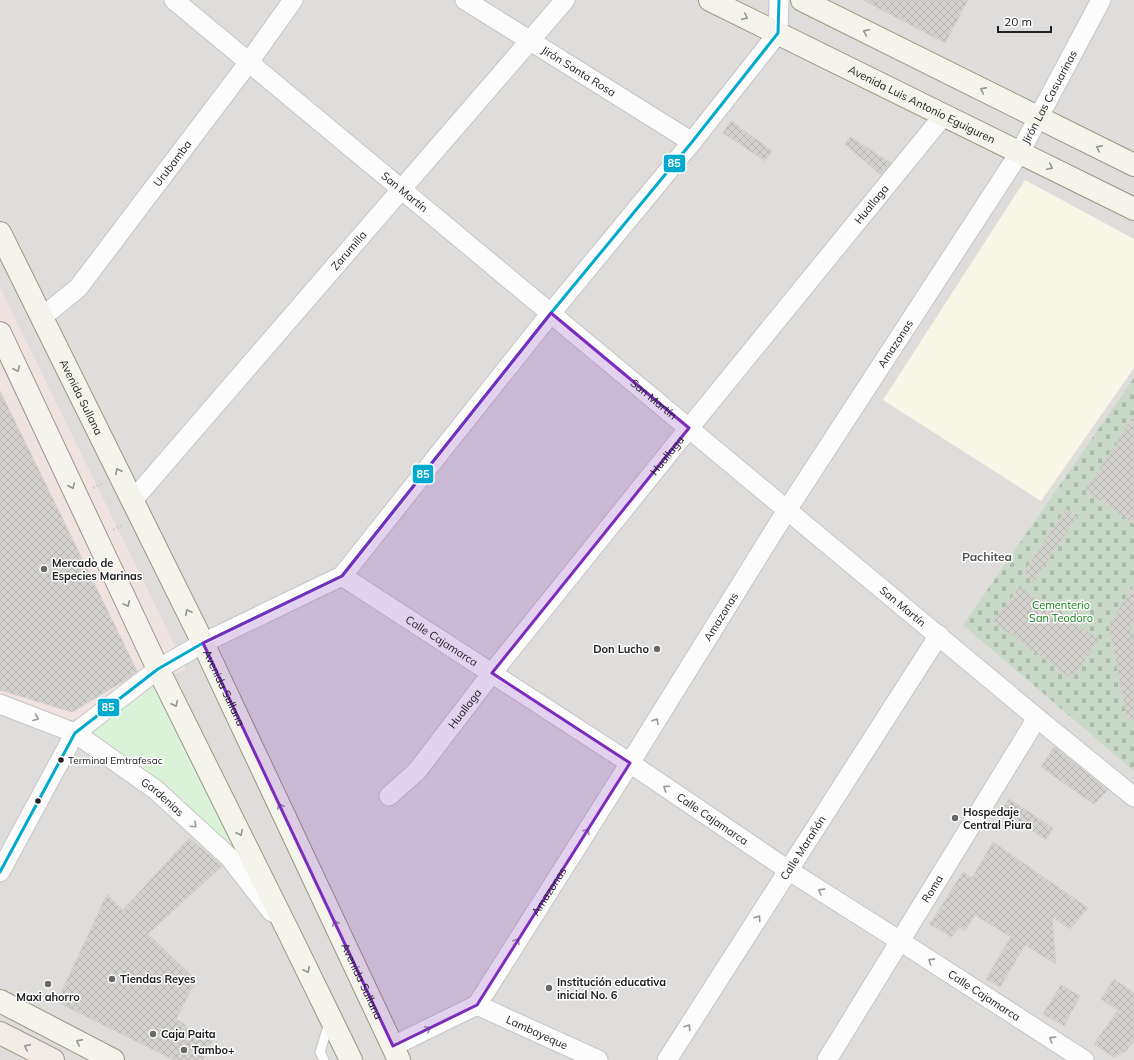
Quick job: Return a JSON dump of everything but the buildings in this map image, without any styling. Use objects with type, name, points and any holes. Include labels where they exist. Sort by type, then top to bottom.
[{"type":"main road","name":"Avenida Luis Antonio Eguiguren","points":[[710,0],[1134,208]]},
{"type":"main road","points":[[802,0],[1134,165]]},
{"type":"main road","name":"Avenida Sullana","points":[[0,233],[203,643],[396,1053]]},
{"type":"main road","points":[[0,333],[158,669],[351,1060]]},
{"type":"main road","points":[[0,1001],[113,1060]]},
{"type":"main road","points":[[0,1033],[53,1060]]},
{"type":"street","name":"San Martín","points":[[174,0],[1134,797]]},
{"type":"street","name":"Urubamba","points":[[41,318],[78,288],[249,62],[293,0]]},
{"type":"street","name":"Jirón Santa Rosa","points":[[465,0],[692,142]]},
{"type":"street","name":"Zarumilla","points":[[137,508],[402,189],[565,0]]},
{"type":"street","points":[[0,872],[75,733],[158,669],[203,643],[342,576],[551,313],[692,142],[778,33],[779,0]]},
{"type":"street","name":"Jirón Las Casuarinas","points":[[1020,152],[1101,0]]},
{"type":"street","name":"Huallaga","points":[[389,796],[418,771],[492,673],[944,115]]},
{"type":"street","name":"Amazonas","points":[[477,1005],[630,763],[787,510],[1020,152]]},
{"type":"street","name":"Calle Cajamarca","points":[[342,576],[630,763],[788,870],[1084,1060]]},
{"type":"street","name":"Calle Marañón","points":[[667,1060],[939,636]]},
{"type":"street","name":"Gardenias","points":[[0,704],[75,733],[156,790],[223,852],[290,935]]},
{"type":"street","name":"Roma","points":[[827,1060],[1037,718]]},
{"type":"street","points":[[396,1053],[477,1005]]},
{"type":"street","name":"Lambayeque","points":[[477,1005],[598,1060]]},
{"type":"lane","points":[[314,1060],[322,1056],[331,1018]]},
{"type":"path","points":[[77,496],[120,475]]},
{"type":"path","points":[[97,538],[137,508]]},
{"type":"highlighted area","points":[[551,313],[689,428],[492,673],[630,763],[477,1005],[393,1046],[203,643],[342,576]]},
{"type":"shaded area","points":[[0,0],[1134,0],[1134,1060],[0,1060],[0,705],[186,669],[0,288]]},
{"type":"shaded area","points":[[1025,180],[1134,239],[1134,368],[1041,501],[883,400]]},
{"type":"shaded area","points":[[0,288],[186,669],[72,720],[0,705]]},
{"type":"green space","name":"Cementerio San Teodoro","points":[[1134,378],[1134,771],[963,625]]},
{"type":"green space","points":[[158,669],[290,935],[229,857],[75,733]]},
{"type":"transit line","name":"85","points":[[0,872],[75,733],[158,669],[203,643],[342,576],[551,313],[692,142],[778,33],[779,0]]},
{"type":"place","name":"Mercado de Especies Marinas","points":[[44,569]]},
{"type":"place","name":"Don Lucho","points":[[657,649]]},
{"type":"place","name":"Terminal Emtrafesac","points":[[61,760]]},
{"type":"place","name":"Hospedaje Central Piura","points":[[955,818]]},
{"type":"place","name":"Tiendas Reyes","points":[[112,979]]},
{"type":"place","name":"Maxi ahorro","points":[[48,984]]},
{"type":"place","name":"Institución educativa inicial No. 6","points":[[549,988]]},
{"type":"place","name":"Caja Paita","points":[[153,1034]]},
{"type":"place","name":"Tambo+","points":[[184,1050]]},
{"type":"district","name":"Pachitea","points":[[987,556]]}]
